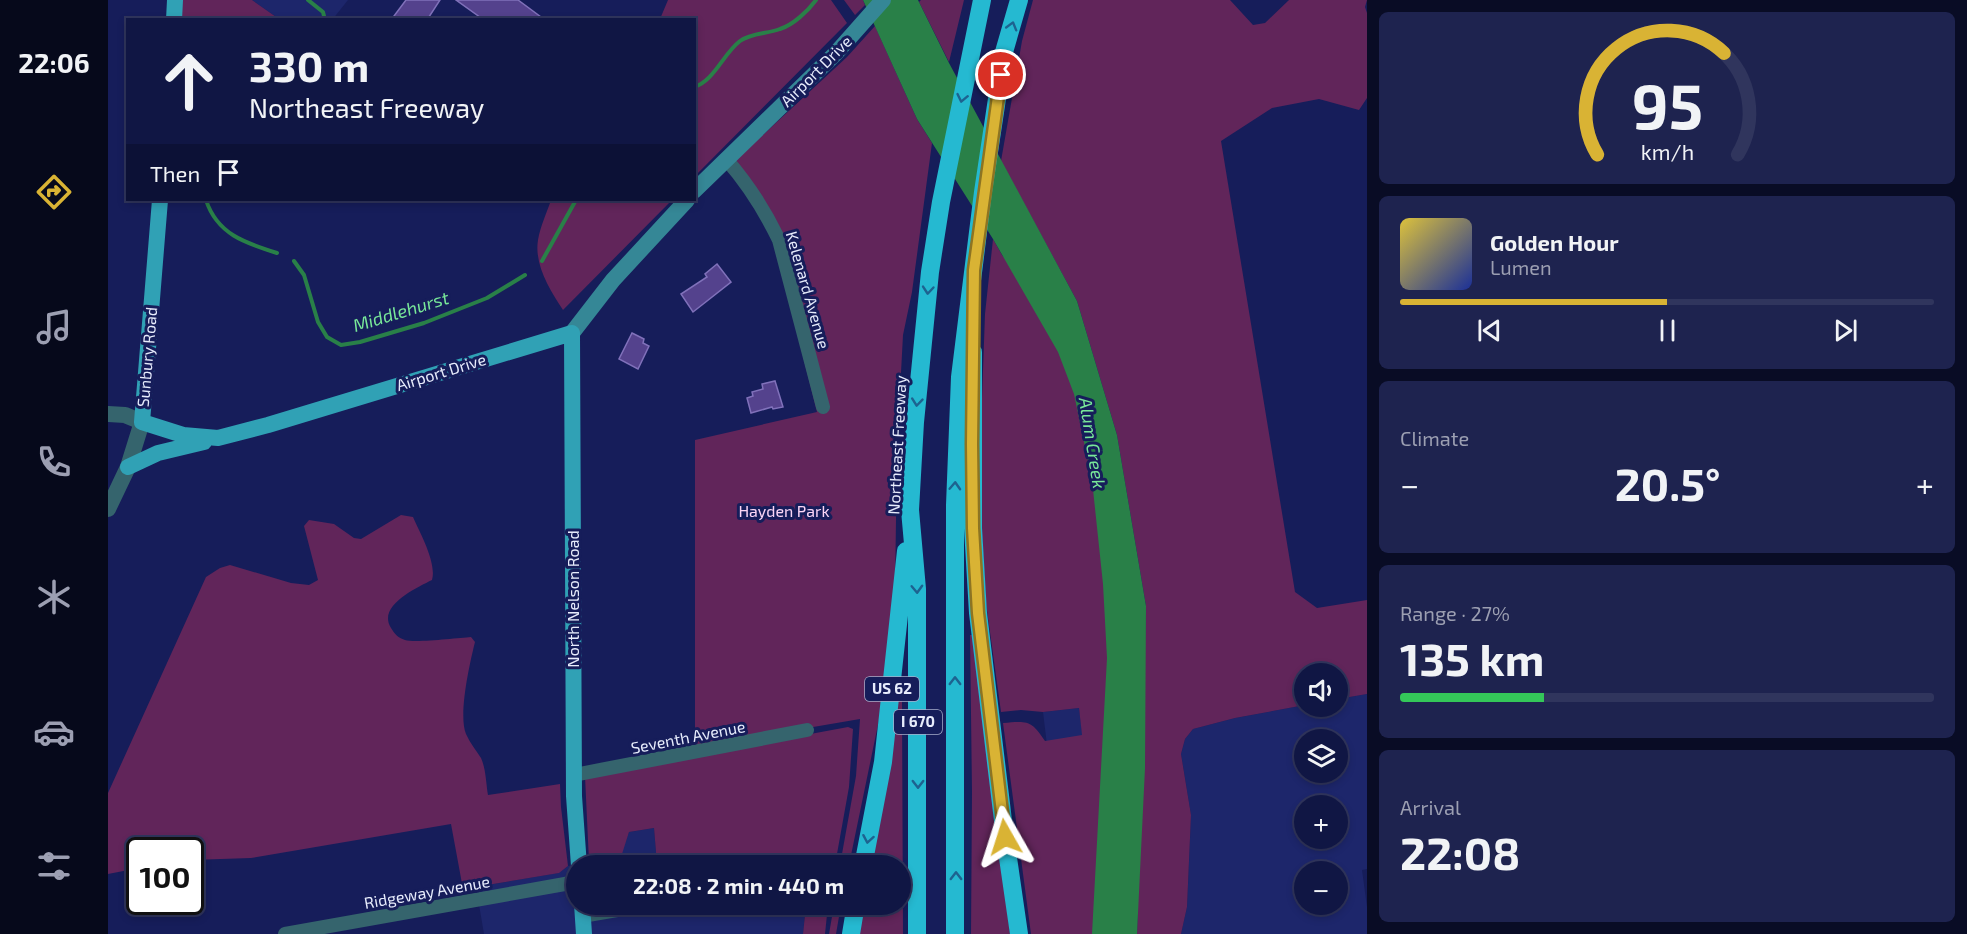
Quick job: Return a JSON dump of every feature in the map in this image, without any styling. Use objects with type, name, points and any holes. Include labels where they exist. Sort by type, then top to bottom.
[{"type":"highway","name":"Northeast Freeway","points":[[917,934],[917,589],[910,510],[915,422],[930,272],[940,202],[982,0]]},
{"type":"highway","name":"I 670","points":[[955,934],[955,505],[960,377],[983,192],[1004,52],[1019,0]]},
{"type":"highway","points":[[974,270],[973,516],[977,602],[1019,934]]},
{"type":"highway","name":"US 62","points":[[865,855],[884,754],[910,510]]},
{"type":"highway","points":[[851,934],[854,915]]},
{"type":"main road","points":[[174,18],[175,0]]},
{"type":"main road","name":"Airport Drive","points":[[696,189],[836,53],[883,0]]},
{"type":"main road","name":"Sunbury Road","points":[[142,422],[159,201]]},
{"type":"main road","points":[[572,333],[613,280],[686,201]]},
{"type":"main road","name":"Airport Drive","points":[[142,422],[183,435],[218,438],[279,422],[572,333]]},
{"type":"main road","name":"North Nelson Road","points":[[572,333],[574,775],[578,855]]},
{"type":"main road","points":[[128,467],[158,453],[218,438]]},
{"type":"main road","points":[[582,915],[584,934]]},
{"type":"street","name":"Kelenard Avenue","points":[[726,159],[744,180],[779,240],[823,407]]},
{"type":"street","points":[[108,414],[125,415],[142,422]]},
{"type":"street","name":"Sunbury Road","points":[[108,509],[128,467],[142,422]]},
{"type":"street","name":"Seventh Avenue","points":[[574,775],[807,730]]},
{"type":"street","name":"Ridgeway Avenue","points":[[285,934],[566,884]]},
{"type":"shaded area","points":[[252,0],[348,0],[334,18],[278,18]]},
{"type":"shaded area","points":[[1367,694],[1367,869],[1362,870],[1367,907],[1367,934],[1181,934],[1187,907],[1191,815],[1181,754],[1185,739],[1193,729],[1235,718],[1294,707],[1294,717],[1348,717],[1348,697]]},
{"type":"shaded area","points":[[1079,708],[1083,740],[1047,745],[1043,712]]},
{"type":"shaded area","points":[[654,828],[656,855],[617,855],[621,854],[629,832]]},
{"type":"shaded area","points":[[566,867],[566,915],[805,915],[803,934],[484,934],[476,887],[558,873]]},
{"type":"green space","points":[[182,0],[252,0],[278,18],[180,18]]},
{"type":"green space","points":[[668,0],[831,0],[847,23],[696,175],[696,18],[660,18]]},
{"type":"green space","points":[[844,0],[863,0],[865,5],[855,15]]},
{"type":"green space","points":[[921,0],[964,0],[949,62],[919,2]]},
{"type":"green space","points":[[1033,0],[1230,0],[1253,25],[1265,23],[1289,0],[1367,0],[1365,7],[1367,13],[1367,98],[1359,110],[1319,99],[1272,108],[1221,141],[1295,592],[1317,608],[1367,600],[1367,694],[1348,697],[1348,663],[1294,663],[1294,707],[1235,718],[1193,729],[1185,739],[1181,754],[1191,815],[1187,907],[1181,934],[1137,934],[1146,606],[1117,435],[1077,301],[1001,161],[1022,41]]},
{"type":"green space","name":"Hayden Park","points":[[875,26],[917,119],[932,143],[912,292],[903,335],[897,448],[895,591],[880,715],[851,855],[842,855],[856,776],[860,719],[695,747],[695,440],[817,412],[773,237],[751,194],[727,168],[847,57]]},
{"type":"green space","points":[[551,201],[671,201],[563,310],[548,286],[538,259],[537,249]]},
{"type":"green space","points":[[993,239],[1002,255],[1078,350],[1119,615],[1109,934],[1031,934],[1003,723],[1028,723],[1045,741],[1082,735],[1079,708],[1043,712],[1021,710],[1001,712],[986,603],[981,519],[985,314]]},
{"type":"green space","points":[[401,515],[413,517],[427,548],[432,565],[432,580],[408,593],[394,605],[389,612],[388,620],[391,628],[400,638],[410,641],[471,637],[475,642],[463,714],[466,734],[483,762],[488,795],[560,784],[566,868],[559,873],[463,889],[451,824],[251,858],[204,860],[204,837],[126,837],[126,871],[108,874],[108,793],[206,577],[230,565],[291,583],[309,585],[318,580],[304,526],[309,520],[334,524],[354,538],[361,539]]},
{"type":"green space","points":[[970,635],[975,635],[1010,934],[971,934]]},
{"type":"green space","points":[[897,699],[902,700],[903,855],[871,855]]},
{"type":"green space","points":[[848,727],[853,729],[849,787],[837,855],[656,855],[654,828],[629,832],[622,854],[589,855],[585,776]]},
{"type":"green space","points":[[805,915],[827,915],[825,934],[803,934]]},
{"type":"green space","points":[[832,915],[839,915],[836,934],[829,934]]},
{"type":"green space","points":[[859,915],[903,915],[903,934],[856,934]]},
{"type":"water","name":"Alum Creek","points":[[863,0],[918,0],[949,63],[1077,301],[1117,435],[1146,606],[1145,768],[1137,934],[1092,934],[1107,658],[1103,584],[1092,480],[1074,394],[1058,352],[993,239],[917,119]]},
{"type":"building","points":[[406,0],[440,0],[428,18],[392,18]]},
{"type":"building","points":[[456,0],[518,0],[542,18],[481,18]]},
{"type":"building","points":[[717,264],[731,282],[693,312],[681,294],[707,277],[705,274]]},
{"type":"building","points":[[632,333],[644,339],[643,343],[649,346],[638,369],[619,359]]},
{"type":"building","points":[[775,381],[783,407],[773,409],[772,407],[751,413],[747,398],[753,396],[752,392],[763,389],[762,384]]},
{"type":"waterway","name":"Middlehurst","points":[[308,0],[323,12],[324,18]]},
{"type":"waterway","name":"Middlehurst","points":[[696,86],[713,73],[740,41],[749,36],[785,27],[800,17],[816,0]]},
{"type":"waterway","name":"Middlehurst","points":[[206,201],[217,221],[234,236],[277,253]]},
{"type":"waterway","name":"Middlehurst","points":[[542,261],[575,201]]},
{"type":"waterway","name":"Middlehurst","points":[[294,261],[304,275],[318,322],[327,337],[341,345],[360,342],[424,323],[487,298],[525,275]]},
{"type":"route","points":[[1001,75],[974,270],[972,444],[973,528],[978,613],[1005,837]]}]
